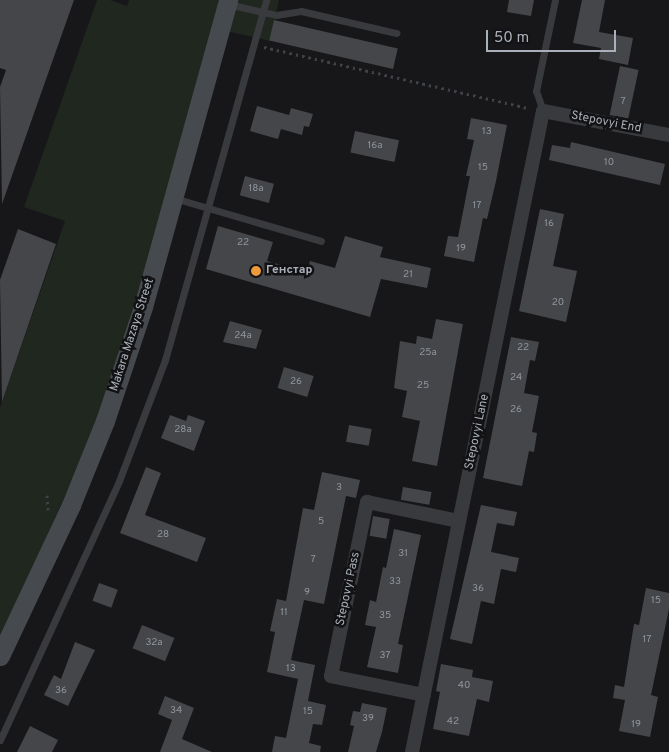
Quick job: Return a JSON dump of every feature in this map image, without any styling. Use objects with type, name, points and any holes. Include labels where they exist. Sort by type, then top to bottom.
[{"type":"main road","name":"Makara Mazaya Street","points":[[0,656],[68,511],[105,421],[143,307],[228,2]]},
{"type":"street","name":"Stepovyi End","points":[[543,111],[669,135]]},
{"type":"street","name":"Stepovyi Lane","points":[[412,752],[543,111]]},
{"type":"street","name":"Stepovyi Pass","points":[[424,695],[331,676],[367,502],[460,521]]},
{"type":"lane","points":[[0,740],[119,481],[165,360],[266,0]]},
{"type":"lane","points":[[543,111],[536,91],[555,0]]},
{"type":"lane","points":[[228,2],[276,14],[301,11],[396,33]]},
{"type":"lane","points":[[173,198],[321,241]]},
{"type":"path","points":[[254,45],[543,111]]},
{"type":"path","points":[[47,495],[48,510]]},
{"type":"shaded area","points":[[97,0],[110,0],[127,6],[129,0],[221,0],[136,305],[99,419],[0,642],[0,408],[65,221],[24,207]]},
{"type":"shaded area","points":[[234,0],[279,0],[270,41],[226,31]]},
{"type":"building","points":[[0,0],[74,0],[2,204],[0,87],[6,70],[0,68]]},
{"type":"building","points":[[509,0],[534,0],[531,16],[507,12]]},
{"type":"building","points":[[582,0],[605,0],[599,32],[633,38],[628,65],[599,59],[601,48],[573,43]]},
{"type":"building","points":[[274,20],[398,49],[393,69],[269,40]]},
{"type":"building","points":[[620,66],[639,70],[628,119],[610,115]]},
{"type":"building","points":[[257,106],[289,115],[291,108],[313,114],[309,127],[304,126],[302,135],[281,129],[278,139],[250,131]]},
{"type":"building","points":[[471,118],[507,125],[487,219],[483,218],[474,262],[444,256],[448,236],[458,237],[470,176],[466,176],[474,140],[467,139]]},
{"type":"building","points":[[355,131],[399,140],[394,162],[350,153]]},
{"type":"building","points":[[571,142],[665,164],[660,185],[549,160],[552,145],[570,148]]},
{"type":"building","points":[[245,176],[274,184],[269,203],[240,195]]},
{"type":"building","points":[[540,209],[564,214],[553,266],[577,271],[566,322],[519,311]]},
{"type":"building","points":[[218,226],[273,242],[267,261],[307,272],[310,261],[335,268],[345,236],[383,247],[380,257],[431,268],[427,288],[381,279],[370,317],[206,269]]},
{"type":"building","points":[[18,229],[56,244],[2,402],[0,280]]},
{"type":"building","points":[[436,319],[463,324],[437,466],[412,461],[420,421],[402,417],[407,391],[394,388],[400,341],[416,344],[417,336],[432,339]]},
{"type":"building","points":[[230,321],[262,330],[256,349],[223,342]]},
{"type":"building","points":[[511,337],[539,342],[535,361],[530,360],[524,393],[539,396],[532,432],[537,433],[534,452],[529,451],[522,486],[483,478]]},
{"type":"building","points":[[284,367],[314,376],[307,397],[278,388]]},
{"type":"building","points":[[170,415],[186,421],[188,415],[205,421],[194,451],[161,438]]},
{"type":"building","points":[[349,425],[372,429],[369,446],[346,442]]},
{"type":"building","points":[[146,467],[161,473],[145,515],[206,538],[197,562],[120,533]]},
{"type":"building","points":[[322,472],[360,480],[356,498],[346,496],[324,604],[304,600],[291,660],[315,665],[308,701],[326,705],[322,725],[313,724],[309,743],[321,746],[320,752],[272,752],[275,736],[286,738],[298,679],[267,672],[275,632],[270,631],[277,599],[286,601],[303,508],[314,510]]},
{"type":"building","points":[[403,487],[432,492],[429,505],[401,500]]},
{"type":"building","points":[[481,505],[517,512],[514,526],[497,523],[491,552],[519,558],[516,572],[501,569],[494,604],[481,601],[472,644],[450,639]]},
{"type":"building","points":[[373,516],[390,519],[386,539],[370,536]]},
{"type":"building","points":[[394,529],[421,535],[398,644],[403,645],[398,673],[367,667],[376,627],[365,625],[370,600],[376,602],[383,567],[386,568]]},
{"type":"building","points":[[99,583],[118,590],[111,608],[93,601]]},
{"type":"building","points":[[646,588],[669,593],[669,609],[651,695],[658,697],[650,737],[619,731],[625,700],[613,698],[615,685],[624,687],[634,624],[639,625]]},
{"type":"building","points":[[142,625],[174,638],[165,661],[133,648]]},
{"type":"building","points":[[75,642],[95,650],[68,706],[44,695],[54,675],[61,679]]},
{"type":"building","points":[[441,664],[473,670],[472,677],[493,681],[489,702],[477,699],[469,736],[433,729],[440,692],[436,691]]},
{"type":"building","points":[[165,696],[194,708],[182,739],[212,752],[160,752],[172,720],[158,714]]},
{"type":"building","points":[[362,703],[387,708],[382,732],[376,752],[348,752],[354,726],[350,725],[353,711],[360,712]]},
{"type":"building","points":[[30,726],[58,740],[52,752],[17,752]]},
{"type":"place","name":"Генстар","points":[[256,271]]}]
